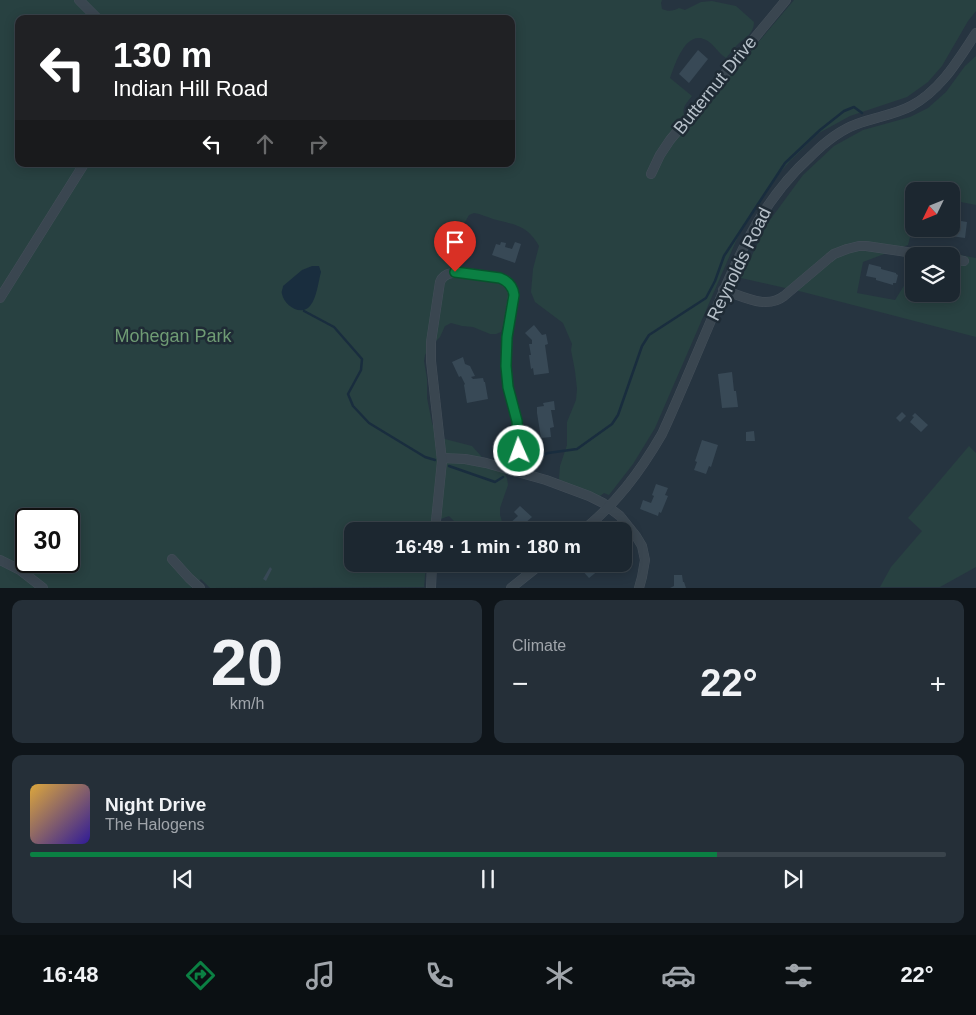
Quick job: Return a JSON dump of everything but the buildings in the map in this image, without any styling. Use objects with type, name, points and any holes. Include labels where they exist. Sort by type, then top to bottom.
[{"type":"street","points":[[79,0],[94,15]]},
{"type":"street","name":"Butternut Drive","points":[[651,174],[670,140],[786,0]]},
{"type":"street","name":"Reynolds Road","points":[[593,522],[609,508],[631,482],[662,434],[746,241],[775,194],[819,148],[846,129],[856,124],[899,111],[922,99],[950,72],[976,33]]},
{"type":"street","points":[[0,298],[82,167]]},
{"type":"street","points":[[724,290],[761,302],[776,302],[834,254],[859,246],[905,251]]},
{"type":"street","points":[[960,260],[964,261]]},
{"type":"street","points":[[436,522],[442,458],[431,342],[439,285],[445,275],[459,272],[500,278],[506,281],[512,288],[514,295],[507,337],[506,366],[508,387],[518,426],[519,472]]},
{"type":"street","points":[[442,458],[475,460],[546,480],[589,496],[609,508],[625,523],[642,546],[644,560],[639,588]]},
{"type":"street","points":[[172,559],[200,588]]},
{"type":"street","points":[[0,560],[16,567],[43,588]]},
{"type":"street","points":[[430,588],[431,572]]},
{"type":"street","points":[[511,588],[531,572]]},
{"type":"green space","name":"Mohegan Park","points":[[0,0],[662,0],[662,9],[669,11],[679,8],[685,10],[701,2],[712,1],[736,6],[754,22],[754,26],[749,35],[726,58],[709,42],[699,38],[687,43],[678,57],[670,78],[692,96],[684,110],[684,116],[688,125],[794,0],[976,0],[976,11],[968,21],[942,66],[928,82],[907,97],[850,116],[819,133],[790,161],[770,184],[750,214],[736,241],[655,428],[633,464],[609,495],[604,493],[595,500],[561,490],[560,466],[567,445],[567,422],[576,400],[577,389],[571,350],[572,344],[563,323],[535,302],[531,292],[533,269],[539,246],[530,234],[520,227],[474,213],[469,215],[454,241],[450,265],[451,271],[468,273],[507,285],[508,300],[503,326],[501,332],[490,334],[473,327],[451,323],[445,326],[440,337],[428,349],[425,355],[427,398],[432,423],[437,435],[441,438],[472,446],[492,468],[504,473],[508,485],[500,508],[502,522],[455,522],[449,516],[435,522],[344,522],[344,572],[425,572],[424,587],[210,588],[201,579],[191,588],[0,588]]},
{"type":"green space","points":[[976,56],[976,205],[960,202],[960,182],[905,182],[905,238],[910,238],[908,245],[863,262],[857,293],[895,300],[905,284],[905,302],[960,302],[960,255],[976,258],[976,337],[803,292],[741,278],[767,224],[803,175],[834,146],[863,130],[910,117],[928,108],[946,92],[965,66]]},
{"type":"green space","points":[[969,446],[976,453],[976,567],[940,587],[880,587],[891,567],[922,531],[908,518]]},
{"type":"water","points":[[312,266],[319,266],[321,272],[316,294],[310,306],[306,309],[298,310],[289,306],[283,298],[283,286],[302,270]]},
{"type":"waterway","points":[[531,460],[548,453],[577,449],[612,424],[618,415],[642,346],[649,335],[706,298],[715,281],[724,256],[785,163],[820,130],[844,111],[854,107],[862,113]]},
{"type":"waterway","points":[[304,311],[334,327],[362,359],[361,370],[348,394],[353,406],[369,423],[425,457],[435,460]]},
{"type":"waterway","points":[[449,466],[495,482],[503,477]]},
{"type":"route","points":[[455,272],[500,278],[506,281],[512,288],[514,295],[507,337],[506,366],[508,387],[517,421],[519,451]]}]
